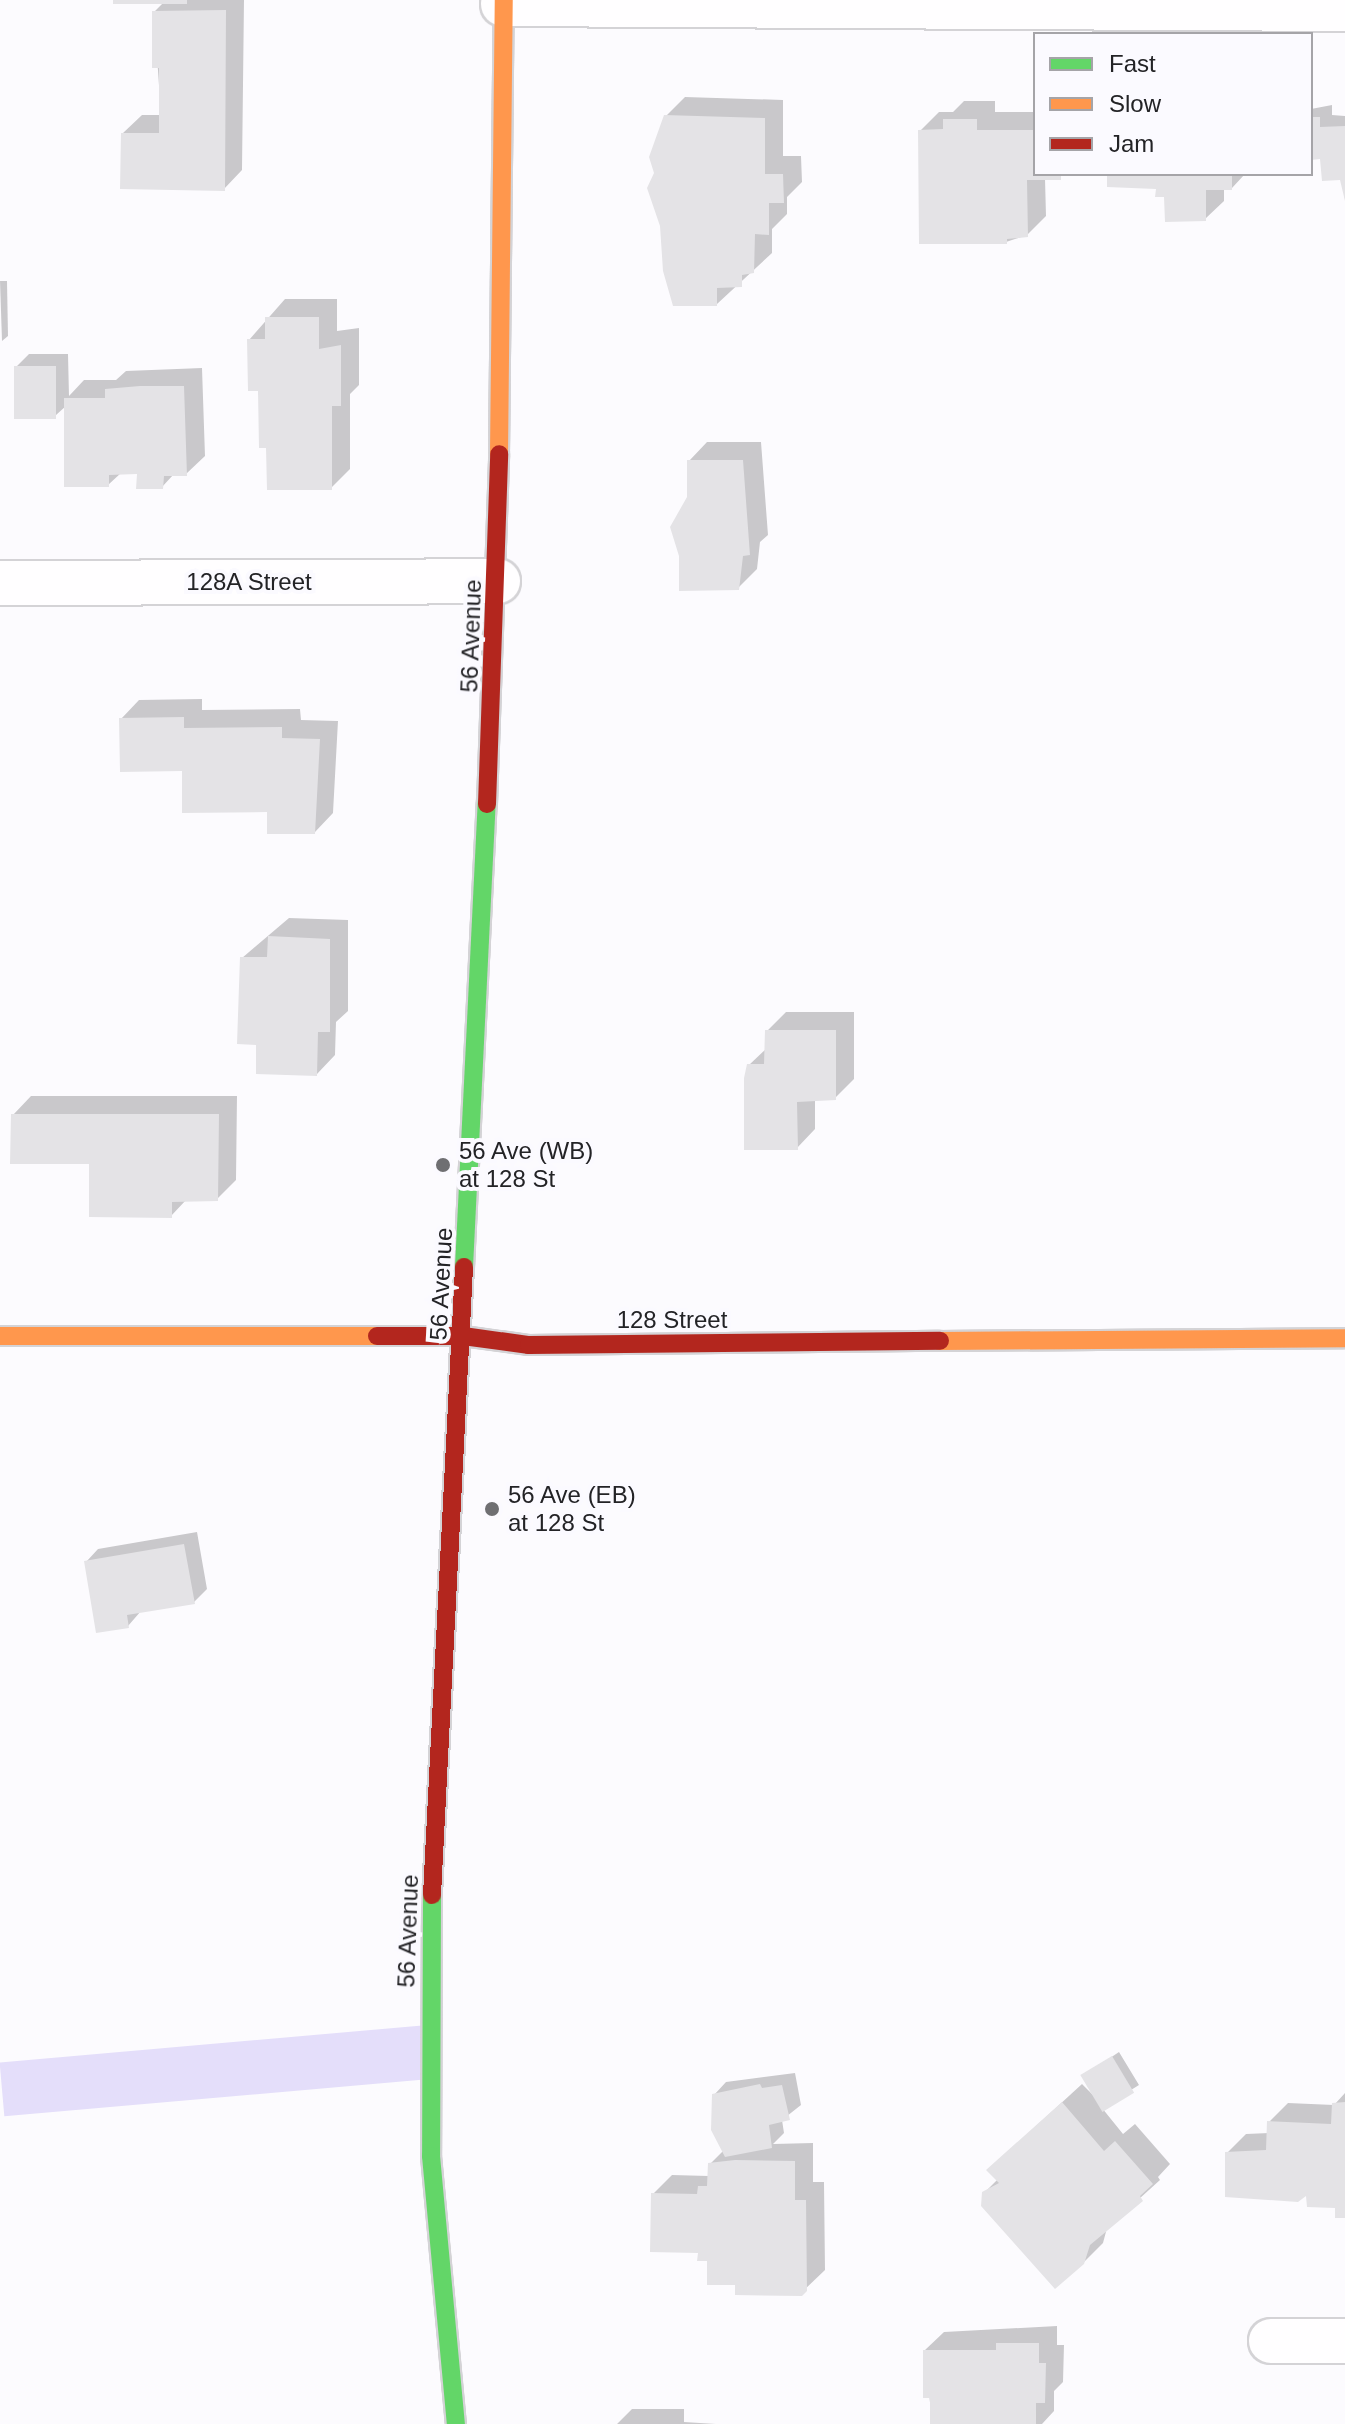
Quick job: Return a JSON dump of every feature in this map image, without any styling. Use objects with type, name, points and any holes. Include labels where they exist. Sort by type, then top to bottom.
[{"type":"street","points":[[504,2],[1345,9]]},
{"type":"street","name":"56 Avenue","points":[[456,2424],[431,2156],[428,1977],[463,1336],[498,581],[504,2]]},
{"type":"street","name":"128A Street","points":[[0,583],[498,581]]},
{"type":"street","name":"128 Street","points":[[0,1336],[463,1336],[529,1345],[1345,1338]]},
{"type":"street","points":[[1271,2341],[1345,2341]]},
{"type":"shaded area","points":[[428,2025],[433,2079],[4,2116],[0,2062]]},
{"type":"building","points":[[113,0],[187,0],[187,4],[113,4]]},
{"type":"building","points":[[226,10],[225,191],[120,189],[121,133],[159,133],[159,68],[152,68],[152,11]]},
{"type":"building","points":[[664,115],[765,118],[765,174],[783,174],[784,203],[769,203],[769,235],[755,234],[754,273],[742,275],[742,287],[717,288],[717,306],[673,306],[663,271],[660,226],[647,188],[654,173],[649,157]]},
{"type":"building","points":[[1313,117],[1320,117],[1320,127],[1345,126],[1345,201],[1340,180],[1322,181],[1320,159],[1313,160]]},
{"type":"building","points":[[943,119],[977,119],[977,130],[1033,130],[1033,176],[1061,176],[1061,180],[1027,180],[1028,237],[1007,239],[1007,244],[919,244],[918,130],[943,129]]},
{"type":"building","points":[[1107,176],[1232,176],[1232,190],[1206,190],[1206,221],[1165,222],[1164,197],[1155,197],[1156,189],[1107,187]]},
{"type":"building","points":[[265,317],[319,317],[319,349],[341,345],[341,406],[332,406],[332,490],[267,490],[266,448],[259,448],[258,391],[248,391],[247,339],[265,339]]},
{"type":"building","points":[[14,366],[56,366],[56,419],[14,419]]},
{"type":"building","points":[[184,386],[187,476],[164,476],[163,489],[136,489],[137,474],[109,475],[109,487],[64,487],[64,398],[105,398],[105,389]]},
{"type":"building","points":[[687,460],[743,460],[750,555],[743,556],[739,590],[679,591],[679,556],[670,527],[687,497]]},
{"type":"building","points":[[184,717],[184,728],[282,727],[282,738],[320,739],[315,834],[267,834],[267,812],[182,813],[182,771],[120,772],[119,718]]},
{"type":"building","points":[[268,936],[330,939],[330,1032],[318,1032],[317,1076],[256,1074],[256,1045],[237,1044],[240,957],[267,957]]},
{"type":"building","points":[[765,1030],[836,1030],[836,1100],[797,1102],[798,1150],[744,1150],[744,1078],[747,1064],[764,1064]]},
{"type":"building","points":[[11,1114],[219,1114],[218,1201],[172,1202],[172,1218],[89,1217],[89,1164],[10,1164]]},
{"type":"building","points":[[184,1544],[195,1604],[127,1615],[129,1628],[96,1633],[84,1561]]},
{"type":"building","points":[[1112,2056],[1134,2093],[1102,2112],[1080,2075]]},
{"type":"building","points":[[760,2084],[762,2088],[782,2085],[790,2120],[769,2125],[772,2148],[725,2157],[711,2130],[712,2094]]},
{"type":"building","points":[[1062,2102],[1104,2151],[1115,2141],[1153,2184],[1140,2196],[1143,2201],[1090,2245],[1084,2264],[1055,2289],[981,2206],[982,2192],[999,2183],[986,2170]]},
{"type":"building","points":[[1345,2102],[1345,2218],[1335,2218],[1335,2208],[1307,2207],[1306,2196],[1298,2202],[1225,2197],[1225,2152],[1266,2150],[1267,2121],[1331,2124],[1332,2103]]},
{"type":"building","points":[[795,2161],[795,2200],[806,2200],[807,2291],[802,2296],[735,2295],[735,2285],[707,2285],[707,2261],[697,2261],[698,2253],[650,2252],[651,2193],[697,2194],[698,2186],[707,2186],[708,2163]]},
{"type":"building","points":[[996,2343],[1039,2343],[1039,2363],[1046,2363],[1045,2403],[1036,2403],[1036,2424],[930,2424],[930,2398],[923,2398],[923,2350],[996,2350]]},
{"type":"traffic: fast","points":[[464,1267],[487,804]]},
{"type":"traffic: fast","points":[[432,1895],[431,2156],[456,2424]]},
{"type":"traffic: slow","points":[[499,454],[504,0]]},
{"type":"traffic: slow","points":[[0,1336],[377,1336]]},
{"type":"traffic: slow","points":[[940,1341],[1345,1338]]},
{"type":"traffic: jam","points":[[487,804],[499,454]]},
{"type":"traffic: jam","points":[[432,1895],[464,1267]]},
{"type":"traffic: jam","points":[[377,1336],[463,1336],[529,1345],[940,1341]]},
{"type":"place","name":"56 Ave (WB) at 128 St","points":[[443,1165]]},
{"type":"place","name":"56 Ave (EB) at 128 St","points":[[492,1509]]}]
